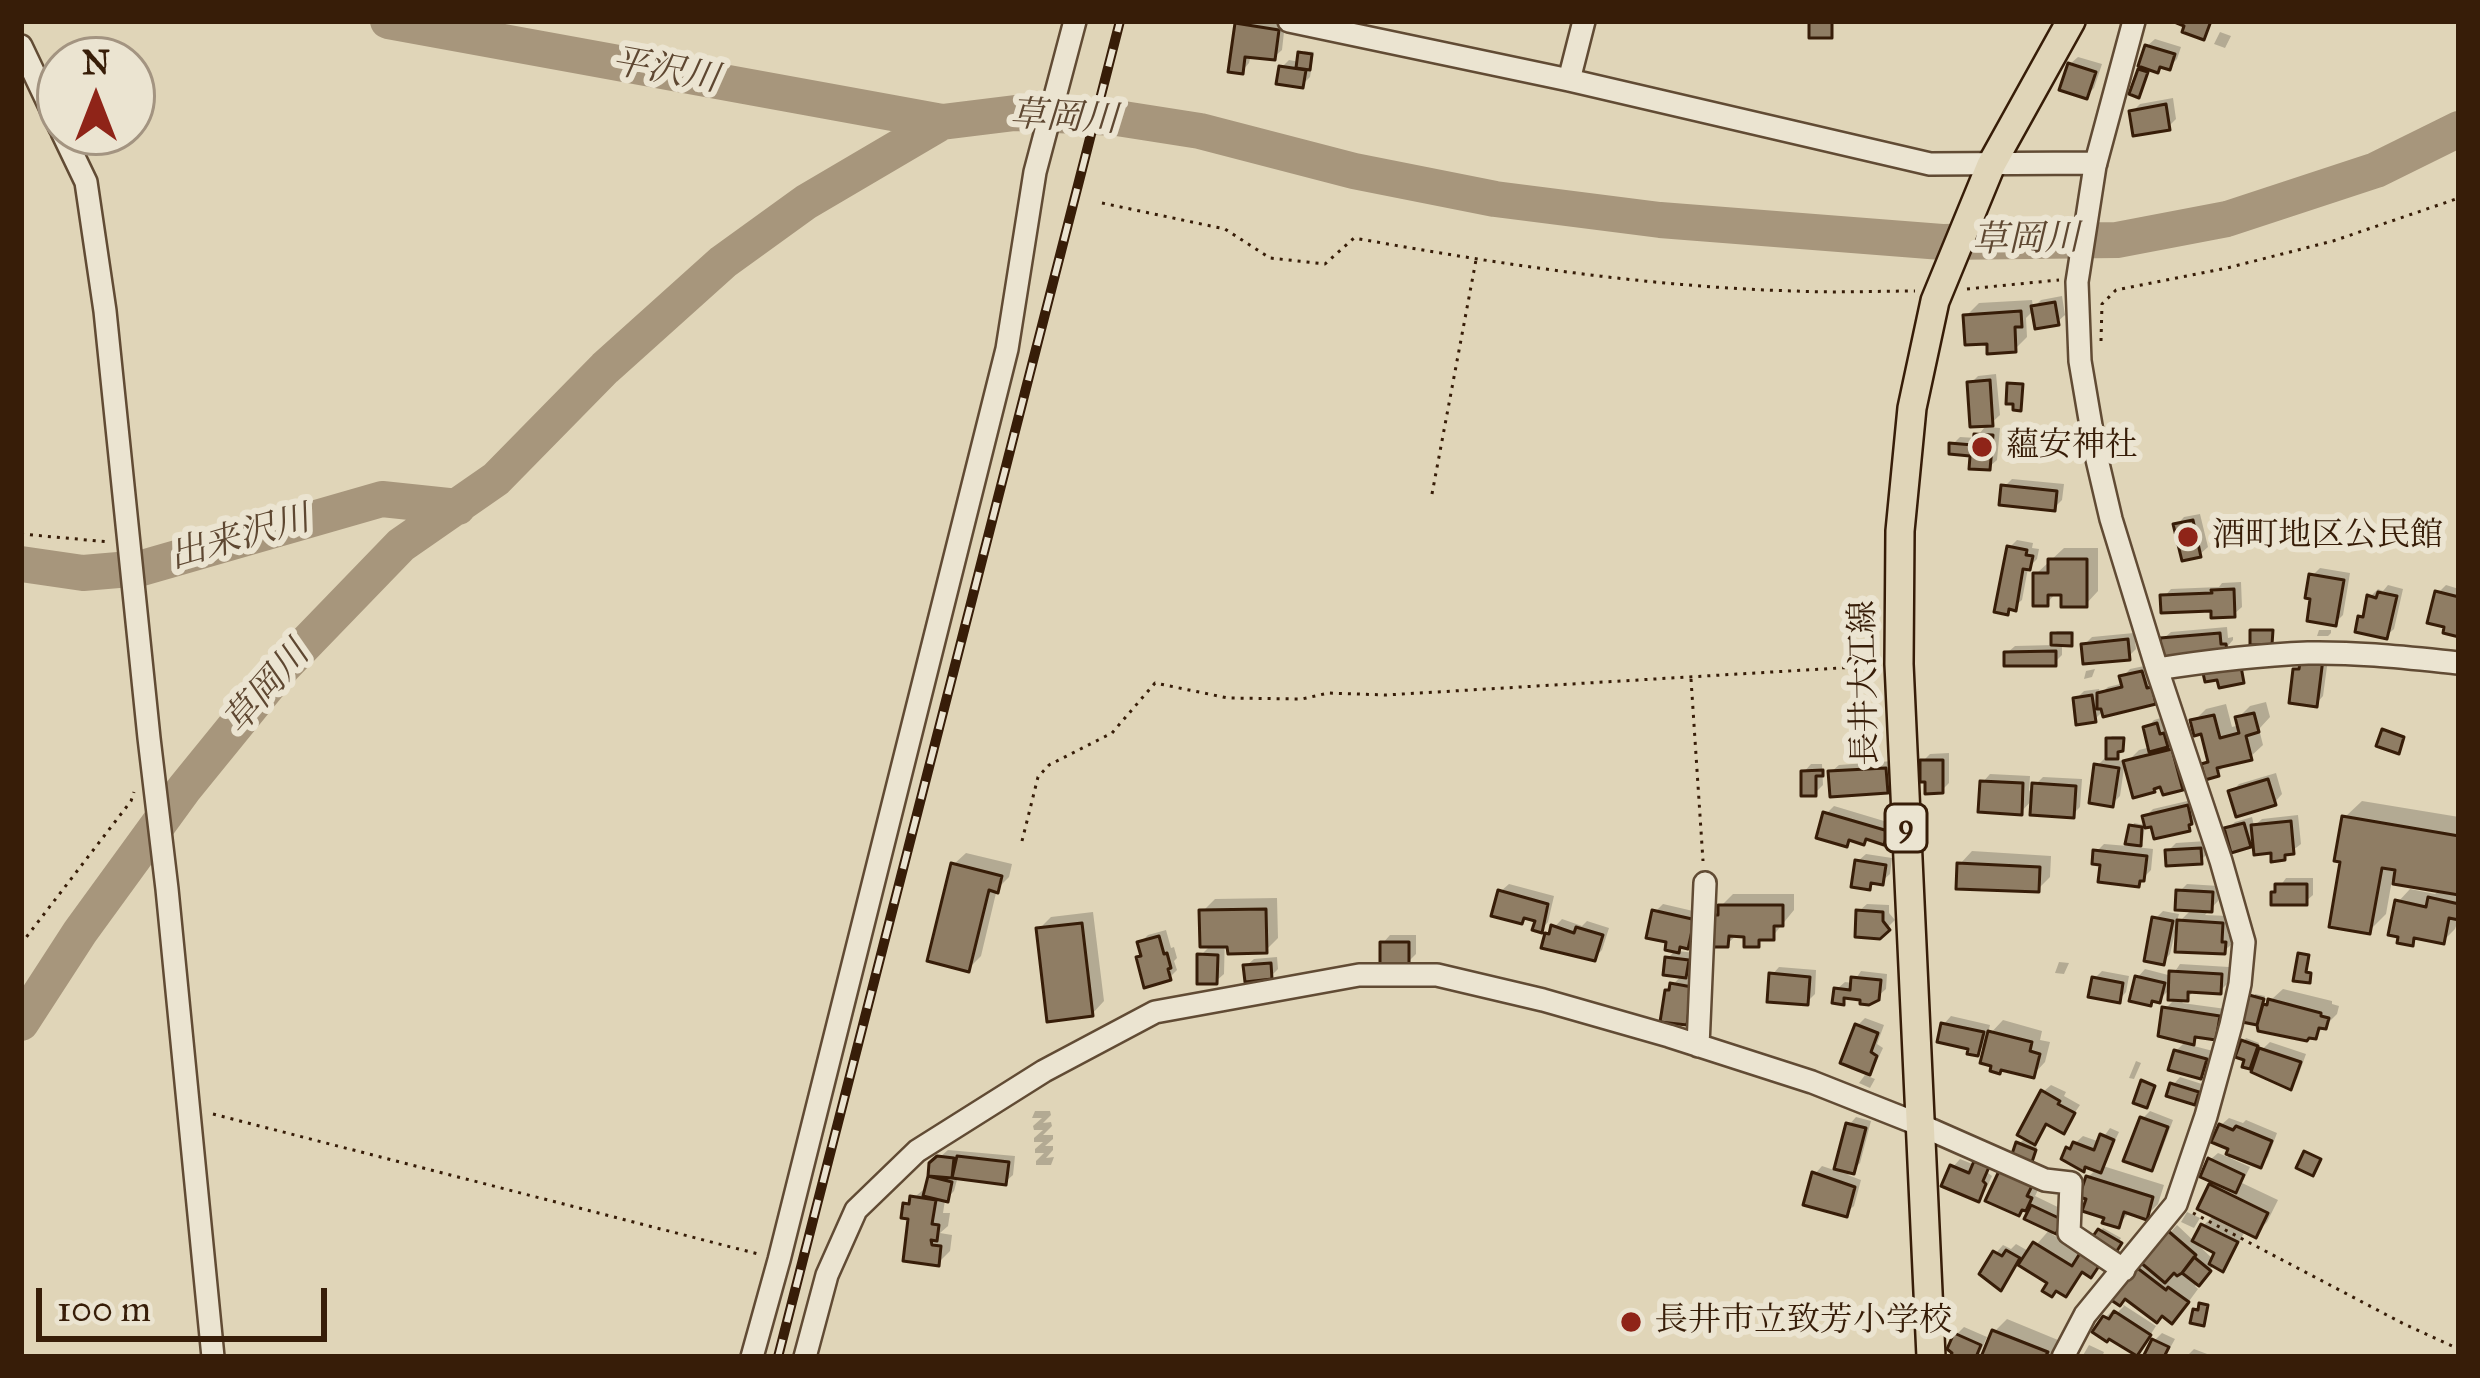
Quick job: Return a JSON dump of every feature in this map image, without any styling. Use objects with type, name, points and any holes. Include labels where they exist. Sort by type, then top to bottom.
[{"type":"main road","name":"9","points":[[1991,164],[2071,21]]},
{"type":"main road","name":"長井大江線","points":[[1931,1357],[1899,664],[1900,531],[1912,408],[1937,296],[1991,164]]},
{"type":"street","points":[[752,1357],[1007,349],[1035,172],[1075,21]]},
{"type":"street","points":[[1289,21],[1930,164],[2096,165]]},
{"type":"street","points":[[1569,80],[1584,21]]},
{"type":"street","points":[[2062,1357],[2085,1315],[2176,1204],[2230,1025],[2244,942],[2111,519],[2080,361],[2078,280],[2096,165],[2134,21]]},
{"type":"street","points":[[21,46],[36,78]]},
{"type":"street","points":[[74,156],[86,182],[105,311],[213,1357]]},
{"type":"street","points":[[2157,669],[2310,653],[2459,663]]},
{"type":"street","points":[[1698,1046],[1705,883]]},
{"type":"street","points":[[805,1357],[827,1275],[856,1210],[917,1151],[1044,1071],[1155,1012],[1360,975],[1437,975],[1543,1000],[1812,1082],[2045,1180],[2071,1183],[2069,1233],[2124,1270]]},
{"type":"path","points":[[2101,351],[2102,304],[2116,290],[2312,247],[2459,198]]},
{"type":"path","points":[[1102,203],[1225,229],[1270,258],[1325,263],[1354,238],[1650,280],[1793,292],[1937,296],[2078,280]]},
{"type":"path","points":[[1432,494],[1477,258]]},
{"type":"path","points":[[21,534],[130,542]]},
{"type":"path","points":[[1022,841],[1038,777],[1049,766],[1112,733],[1155,683],[1228,698],[1302,699],[1328,692],[1386,695],[1899,664]]},
{"type":"path","points":[[1691,677],[1705,883]]},
{"type":"path","points":[[21,944],[131,801],[137,780]]},
{"type":"path","points":[[188,1108],[779,1260]]},
{"type":"path","points":[[2176,1204],[2459,1349]]},
{"type":"building","points":[[1809,21],[1832,21],[1832,38],[1809,38]]},
{"type":"building","points":[[2172,21],[2211,21],[2204,40],[2182,32],[2184,26]]},
{"type":"building","points":[[1235,23],[1279,30],[1275,60],[1245,57],[1243,74],[1228,72]]},
{"type":"building","points":[[2145,45],[2175,54],[2170,70],[2160,67],[2158,73],[2138,66]]},
{"type":"building","points":[[1298,52],[1312,54],[1310,70],[1296,68]]},
{"type":"building","points":[[2068,63],[2096,72],[2087,99],[2059,90]]},
{"type":"building","points":[[1279,66],[1306,70],[1303,88],[1276,84]]},
{"type":"building","points":[[2138,69],[2148,72],[2139,98],[2129,94]]},
{"type":"building","points":[[2166,104],[2170,130],[2133,136],[2129,111]]},
{"type":"building","points":[[2055,302],[2059,325],[2035,329],[2031,306]]},
{"type":"building","points":[[2021,311],[2022,327],[2015,327],[2016,352],[1987,354],[1987,344],[1965,345],[1963,315]]},
{"type":"building","points":[[1990,380],[1993,426],[1970,427],[1967,382]]},
{"type":"building","points":[[2007,383],[2023,384],[2021,411],[2006,404]]},
{"type":"building","points":[[1974,434],[1993,435],[1990,470],[1969,469],[1970,456],[1949,454],[1949,443],[1973,445]]},
{"type":"building","points":[[2001,485],[2057,491],[2055,511],[1999,505]]},
{"type":"building","points":[[2193,520],[2201,557],[2182,561],[2173,524]]},
{"type":"building","points":[[2007,546],[2033,556],[2030,570],[2023,569],[2016,611],[2009,609],[2008,615],[1994,612]]},
{"type":"building","points":[[2048,559],[2087,559],[2087,607],[2061,607],[2061,595],[2048,595],[2048,606],[2033,606],[2033,573],[2048,573]]},
{"type":"building","points":[[2309,574],[2344,580],[2336,626],[2307,621]]},
{"type":"building","points":[[2234,589],[2235,617],[2211,618],[2211,611],[2161,613],[2160,595]]},
{"type":"building","points":[[2435,591],[2459,597],[2459,637],[2427,623]]},
{"type":"building","points":[[2378,592],[2397,596],[2387,639],[2355,632],[2367,595],[2376,598]]},
{"type":"building","points":[[2250,630],[2273,630],[2272,645],[2250,645]]},
{"type":"building","points":[[2051,633],[2072,633],[2072,646],[2051,645]]},
{"type":"building","points":[[2220,633],[2227,651],[2162,657],[2160,638]]},
{"type":"building","points":[[2128,639],[2130,660],[2083,664],[2081,644]]},
{"type":"building","points":[[2056,651],[2056,666],[2004,666],[2004,652]]},
{"type":"building","points":[[2301,656],[2323,659],[2317,707],[2289,703],[2293,669],[2299,669]]},
{"type":"building","points":[[2240,661],[2244,683],[2219,688],[2217,680],[2205,682],[2202,669]]},
{"type":"building","points":[[2142,671],[2156,704],[2103,717],[2097,709],[2097,693],[2122,687],[2119,676]]},
{"type":"building","points":[[2092,695],[2096,722],[2076,725],[2073,698]]},
{"type":"building","points":[[2254,713],[2259,732],[2246,736],[2252,760],[2217,768],[2219,776],[2205,780],[2201,764],[2208,762],[2201,734],[2194,736],[2190,720],[2214,715],[2220,738],[2239,733],[2235,717]]},
{"type":"building","points":[[2157,723],[2168,747],[2149,752],[2143,727]]},
{"type":"building","points":[[2382,729],[2404,737],[2399,754],[2376,746]]},
{"type":"building","points":[[2106,738],[2124,738],[2118,759],[2106,759]]},
{"type":"building","points":[[2172,749],[2183,790],[2163,795],[2160,787],[2133,798],[2123,761]]},
{"type":"building","points":[[1920,760],[1943,760],[1943,793],[1925,794]]},
{"type":"building","points":[[2094,764],[2119,768],[2113,807],[2089,803]]},
{"type":"building","points":[[1886,768],[1888,793],[1830,797],[1828,771]]},
{"type":"building","points":[[1823,770],[1823,776],[1816,776],[1816,796],[1801,796],[1801,771]]},
{"type":"building","points":[[2268,779],[2276,805],[2236,817],[2228,791]]},
{"type":"building","points":[[1980,781],[2023,783],[2022,815],[1978,812]]},
{"type":"building","points":[[2032,783],[2076,786],[2074,818],[2030,815]]},
{"type":"building","points":[[2188,805],[2190,831],[2154,839],[2151,827],[2145,828],[2142,816]]},
{"type":"building","points":[[1823,812],[1888,831],[1884,845],[1866,839],[1864,845],[1849,840],[1847,847],[1816,838]]},
{"type":"building","points":[[2342,816],[2459,836],[2459,895],[2393,884],[2395,870],[2382,868],[2370,934],[2329,927]]},
{"type":"building","points":[[2291,821],[2294,854],[2271,862],[2271,853],[2254,855],[2251,825]]},
{"type":"building","points":[[2244,823],[2251,847],[2231,853],[2224,828]]},
{"type":"building","points":[[2129,825],[2142,827],[2141,846],[2125,844]]},
{"type":"building","points":[[2201,848],[2202,864],[2166,866],[2165,850]]},
{"type":"building","points":[[2093,850],[2147,856],[2144,881],[2139,887],[2098,882],[2100,865],[2092,864]]},
{"type":"building","points":[[1855,860],[1886,865],[1883,885],[1871,883],[1870,890],[1851,887]]},
{"type":"building","points":[[951,863],[1002,876],[998,893],[989,890],[969,972],[927,961]]},
{"type":"building","points":[[1957,863],[2040,867],[2039,892],[1956,889]]},
{"type":"building","points":[[2275,884],[2307,884],[2307,905],[2271,905]]},
{"type":"building","points":[[1498,890],[1548,904],[1542,933],[1532,930],[1535,921],[1524,918],[1522,924],[1491,916]]},
{"type":"building","points":[[2176,890],[2213,892],[2212,912],[2175,910]]},
{"type":"building","points":[[2428,897],[2459,904],[2459,920],[2449,918],[2444,944],[2414,938],[2413,946],[2397,943],[2398,937],[2388,935],[2395,900],[2426,907]]},
{"type":"building","points":[[1718,905],[1783,905],[1783,926],[1774,926],[1774,940],[1759,940],[1759,947],[1744,947],[1744,937],[1729,936],[1728,947],[1713,947],[1713,915],[1718,915]]},
{"type":"building","points":[[1266,909],[1267,953],[1228,954],[1227,947],[1200,947],[1199,910]]},
{"type":"building","points":[[1652,910],[1701,921],[1693,926],[1688,949],[1680,947],[1679,953],[1665,950],[1666,942],[1646,938]]},
{"type":"building","points":[[1856,910],[1883,912],[1890,930],[1880,939],[1855,937]]},
{"type":"building","points":[[2152,917],[2173,921],[2164,965],[2144,961]]},
{"type":"building","points":[[2177,920],[2223,923],[2225,954],[2175,952]]},
{"type":"building","points":[[1082,923],[1093,1016],[1047,1022],[1036,928]]},
{"type":"building","points":[[1551,925],[1603,935],[1595,961],[1541,948]]},
{"type":"building","points":[[1159,936],[1171,980],[1144,988],[1137,942]]},
{"type":"building","points":[[1380,942],[1409,942],[1409,965],[1380,965]]},
{"type":"building","points":[[2298,953],[2309,955],[2306,972],[2311,973],[2310,983],[2293,981]]},
{"type":"building","points":[[1197,954],[1218,955],[1217,984],[1197,984]]},
{"type":"building","points":[[1665,957],[1689,960],[1686,978],[1663,975]]},
{"type":"building","points":[[1271,963],[1272,979],[1245,982],[1243,965]]},
{"type":"building","points":[[2169,971],[2222,974],[2221,994],[2188,992],[2188,1001],[2168,1000]]},
{"type":"building","points":[[1769,973],[1810,977],[1808,1005],[1767,1002]]},
{"type":"building","points":[[2135,976],[2165,983],[2160,1003],[2129,1001]]},
{"type":"building","points":[[1851,977],[1881,980],[1879,1000],[1869,1005],[1844,998],[1844,1005],[1832,1003],[1834,988],[1850,990]]},
{"type":"building","points":[[2092,977],[2123,983],[2120,1003],[2088,997]]},
{"type":"building","points":[[1670,983],[1692,987],[1687,1025],[1660,1022]]},
{"type":"building","points":[[2249,995],[2264,999],[2257,1025],[2242,1022]]},
{"type":"building","points":[[2268,999],[2321,1013],[2329,1018],[2326,1029],[2319,1028],[2316,1039],[2307,1041],[2258,1031]]},
{"type":"building","points":[[2162,1007],[2220,1016],[2216,1040],[2195,1037],[2194,1045],[2158,1036]]},
{"type":"building","points":[[1941,1023],[1984,1032],[1978,1056],[1937,1042]]},
{"type":"building","points":[[1855,1024],[1878,1033],[1870,1075],[1840,1063]]},
{"type":"building","points":[[1988,1031],[2032,1042],[2030,1051],[2040,1054],[2034,1078],[2001,1070],[2000,1074],[1980,1063]]},
{"type":"building","points":[[2241,1040],[2258,1046],[2250,1069],[2235,1057]]},
{"type":"building","points":[[2259,1048],[2301,1062],[2291,1090],[2251,1072]]},
{"type":"building","points":[[2174,1050],[2207,1059],[2201,1079],[2168,1070]]},
{"type":"building","points":[[2141,1080],[2155,1086],[2147,1108],[2133,1103]]},
{"type":"building","points":[[2170,1083],[2199,1092],[2195,1105],[2166,1096]]},
{"type":"building","points":[[2041,1090],[2075,1113],[2064,1134],[2046,1124],[2035,1145],[2017,1135]]},
{"type":"building","points":[[2140,1117],[2168,1127],[2152,1171],[2123,1161]]},
{"type":"building","points":[[1846,1123],[1866,1128],[1854,1174],[1834,1169]]},
{"type":"building","points":[[2219,1124],[2272,1141],[2261,1168],[2226,1154],[2228,1149],[2211,1142]]},
{"type":"building","points":[[2100,1134],[2114,1140],[2101,1173],[2085,1167],[2084,1172],[2061,1159],[2073,1142],[2094,1150]]},
{"type":"building","points":[[2016,1142],[2036,1150],[2031,1165],[2011,1157]]},
{"type":"building","points":[[2304,1151],[2321,1159],[2313,1176],[2296,1168]]},
{"type":"building","points":[[937,1156],[954,1158],[952,1178],[928,1176],[929,1163]]},
{"type":"building","points":[[957,1156],[1009,1162],[1006,1185],[952,1178]]},
{"type":"building","points":[[2208,1158],[2244,1175],[2236,1193],[2200,1177]]},
{"type":"building","points":[[1974,1161],[1989,1167],[1979,1202],[1941,1186],[1950,1165],[1969,1173]]},
{"type":"building","points":[[1999,1171],[2032,1186],[2027,1196],[2032,1198],[2019,1216],[1985,1201]]},
{"type":"building","points":[[1812,1172],[1855,1187],[1847,1217],[1803,1205]]},
{"type":"building","points":[[928,1176],[952,1182],[948,1202],[923,1196]]},
{"type":"building","points":[[2086,1176],[2153,1197],[2147,1220],[2124,1212],[2119,1228],[2082,1211],[2086,1199],[2079,1197]]},
{"type":"building","points":[[2209,1184],[2268,1213],[2256,1238],[2197,1209]]},
{"type":"building","points":[[910,1196],[936,1200],[932,1224],[939,1225],[937,1241],[931,1240],[932,1245],[941,1246],[939,1266],[903,1261],[908,1219],[901,1218],[903,1203],[909,1204]]},
{"type":"building","points":[[2031,1205],[2063,1220],[2056,1234],[2024,1219]]},
{"type":"building","points":[[2201,1224],[2238,1242],[2223,1272],[2209,1264],[2214,1253],[2192,1241]]},
{"type":"building","points":[[2098,1229],[2122,1243],[2115,1254],[2091,1239]]},
{"type":"building","points":[[2167,1230],[2196,1255],[2182,1273],[2174,1273],[2165,1283],[2140,1262]]},
{"type":"building","points":[[2033,1242],[2072,1266],[2082,1250],[2101,1263],[2091,1278],[2082,1272],[2066,1297],[2056,1291],[2052,1297],[2042,1291],[2047,1283],[2018,1265]]},
{"type":"building","points":[[2006,1250],[2020,1258],[2001,1291],[1979,1274],[1993,1251],[2002,1256]]},
{"type":"building","points":[[2194,1257],[2211,1271],[2199,1286],[2182,1273]]},
{"type":"building","points":[[2136,1267],[2189,1302],[2172,1324],[2162,1316],[2157,1323],[2125,1299],[2120,1306],[2111,1300]]},
{"type":"building","points":[[2199,1303],[2208,1305],[2204,1326],[2190,1323]]},
{"type":"building","points":[[2114,1311],[2151,1335],[2137,1356],[2092,1332],[2103,1316],[2109,1319]]},
{"type":"building","points":[[1992,1330],[2048,1352],[2045,1357],[1981,1357]]},
{"type":"building","points":[[1954,1333],[1981,1345],[1976,1357],[1950,1357],[1947,1349]]},
{"type":"building","points":[[2152,1339],[2169,1347],[2164,1357],[2143,1357]]},
{"type":"waterway","name":"平沢川","points":[[388,21],[942,122]]},
{"type":"waterway","name":"草岡川","points":[[21,1023],[80,932],[184,789],[284,666],[401,545],[496,479],[605,368],[723,262],[806,202],[942,122],[1015,113],[1117,118],[1200,131],[1354,171],[1495,199],[1660,220],[1942,242],[2117,240],[2227,219],[2376,170],[2459,129]]},
{"type":"waterway","name":"出来沢川","points":[[21,564],[83,573],[142,568],[382,499],[458,507]]},
{"type":"railway","points":[[778,1357],[1120,21]]},
{"type":"place","name":"蘊安神社","points":[[1982,447]]},
{"type":"place","name":"酒町地区公民館","points":[[2188,537]]},
{"type":"place","name":"長井市立致芳小学校","points":[[1631,1322]]}]
